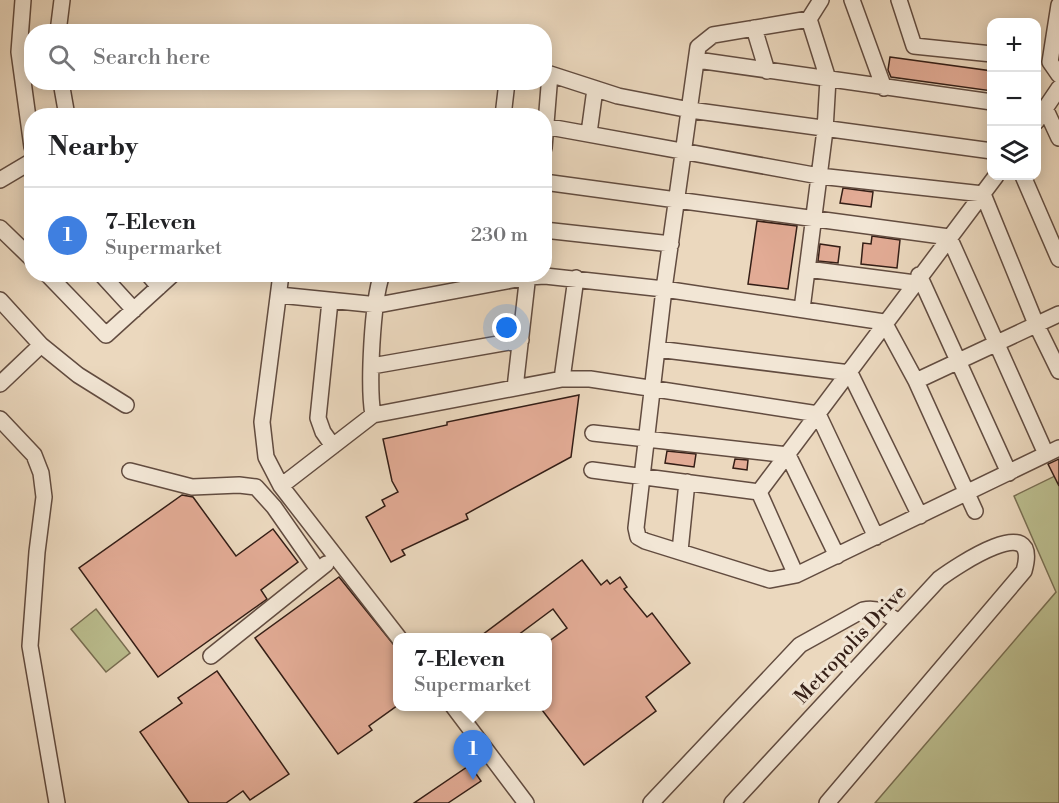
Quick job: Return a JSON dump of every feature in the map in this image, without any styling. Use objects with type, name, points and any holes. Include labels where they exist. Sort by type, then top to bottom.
[{"type":"street","points":[[23,0],[19,52],[24,89]]},
{"type":"street","points":[[59,24],[62,0]]},
{"type":"street","points":[[821,0],[809,19],[713,35],[698,47],[645,437],[636,528],[638,537],[770,580],[796,575],[1053,451],[949,237]]},
{"type":"street","points":[[852,0],[884,88]]},
{"type":"street","points":[[899,0],[914,46],[987,53]]},
{"type":"street","points":[[1059,5],[1043,61],[1059,75]]},
{"type":"street","points":[[802,309],[825,130],[828,79],[809,19]]},
{"type":"street","points":[[754,27],[767,71]]},
{"type":"street","points":[[697,60],[987,101]]},
{"type":"street","points":[[552,75],[618,96],[690,110],[987,150]]},
{"type":"street","points":[[1059,88],[1041,109],[1059,138]]},
{"type":"street","points":[[588,132],[595,89]]},
{"type":"street","points":[[24,90],[27,108]]},
{"type":"street","points":[[62,90],[66,108]]},
{"type":"street","points":[[504,108],[506,90]]},
{"type":"street","points":[[547,108],[548,90]]},
{"type":"street","points":[[552,127],[819,176],[983,194]]},
{"type":"street","points":[[0,180],[24,166]]},
{"type":"street","points":[[759,492],[850,373],[884,322],[993,180]]},
{"type":"street","points":[[1025,180],[1059,259]]},
{"type":"street","points":[[552,183],[949,237]]},
{"type":"street","points":[[983,194],[1036,324],[1059,370]]},
{"type":"street","points":[[0,228],[24,249]]},
{"type":"street","points":[[552,231],[671,244]]},
{"type":"street","points":[[807,269],[917,279]]},
{"type":"street","points":[[552,277],[664,289],[884,322]]},
{"type":"street","points":[[562,379],[576,278]]},
{"type":"street","points":[[917,279],[1009,473]]},
{"type":"street","points":[[55,282],[106,335],[164,282]]},
{"type":"street","points":[[108,282],[134,310]]},
{"type":"street","points":[[155,282],[159,287]]},
{"type":"street","points":[[280,282],[262,422],[266,457],[281,486],[395,633]]},
{"type":"street","points":[[374,415],[370,392],[381,282]]},
{"type":"street","points":[[279,295],[378,305],[473,282]]},
{"type":"street","points":[[515,388],[527,282]]},
{"type":"street","points":[[0,300],[41,345],[78,375],[126,405]]},
{"type":"street","points":[[330,301],[318,418],[323,432],[333,446]]},
{"type":"street","points":[[916,381],[1059,314]]},
{"type":"street","points":[[884,322],[916,381],[975,512]]},
{"type":"street","points":[[372,366],[521,340]]},
{"type":"street","points":[[0,384],[41,345]]},
{"type":"street","points":[[657,349],[850,373]]},
{"type":"street","points":[[850,373],[920,516]]},
{"type":"street","points":[[281,486],[374,415],[562,379],[590,379],[818,414]]},
{"type":"street","points":[[818,414],[876,537]]},
{"type":"street","points":[[0,419],[34,455],[41,473],[44,497],[37,552],[30,646],[57,803]]},
{"type":"street","points":[[592,433],[645,437],[788,455]]},
{"type":"street","points":[[788,455],[837,556]]},
{"type":"street","points":[[592,470],[759,492]]},
{"type":"street","points":[[130,471],[192,487],[239,484],[256,487],[274,507],[318,570]]},
{"type":"street","points":[[680,551],[687,482]]},
{"type":"street","points":[[759,492],[796,575]]},
{"type":"street","name":"Metropolis Drive","points":[[732,803],[939,579],[957,566],[996,545],[1009,542],[1018,543],[1025,551],[1027,561],[1024,571],[827,803]]},
{"type":"street","points":[[211,657],[336,556]]},
{"type":"street","points":[[651,803],[800,645],[863,610],[873,608],[882,611],[898,622]]},
{"type":"street","points":[[457,711],[526,803]]},
{"type":"green space","points":[[1059,474],[1059,803],[875,803],[1056,592],[1014,496]]},
{"type":"green space","points":[[96,609],[130,653],[106,672],[71,629]]},
{"type":"building","points":[[890,57],[987,70],[987,90],[891,77],[888,70]]},
{"type":"building","points":[[843,188],[873,192],[871,207],[840,203]]},
{"type":"building","points":[[757,221],[797,226],[788,289],[748,284]]},
{"type":"building","points":[[872,236],[900,240],[897,268],[861,264],[863,243],[871,244]]},
{"type":"building","points":[[820,244],[840,247],[838,263],[818,261]]},
{"type":"building","points":[[579,395],[571,457],[466,514],[468,519],[402,550],[405,555],[391,562],[366,517],[385,506],[382,500],[398,492],[392,481],[383,439],[447,425],[447,422]]},
{"type":"building","points":[[667,451],[696,454],[694,467],[665,463]]},
{"type":"building","points":[[735,459],[748,460],[747,470],[733,468]]},
{"type":"building","points":[[1059,459],[1059,486],[1048,464]]},
{"type":"building","points":[[182,495],[193,497],[236,556],[273,529],[298,562],[261,590],[267,599],[158,677],[79,568]]},
{"type":"building","points":[[582,560],[601,585],[607,580],[610,584],[620,577],[627,587],[624,589],[647,617],[652,613],[690,663],[646,697],[656,711],[584,765],[543,711],[552,711],[552,639],[567,628],[553,609],[521,633],[485,633]]},
{"type":"building","points":[[339,577],[393,644],[393,709],[369,726],[372,730],[338,754],[255,638]]},
{"type":"building","points":[[217,671],[289,774],[250,800],[243,791],[226,803],[189,803],[140,732],[182,703],[178,698]]},
{"type":"building","points":[[470,765],[481,781],[448,803],[414,803]]},
{"type":"place","name":"7-Eleven","points":[[473,780]]}]
